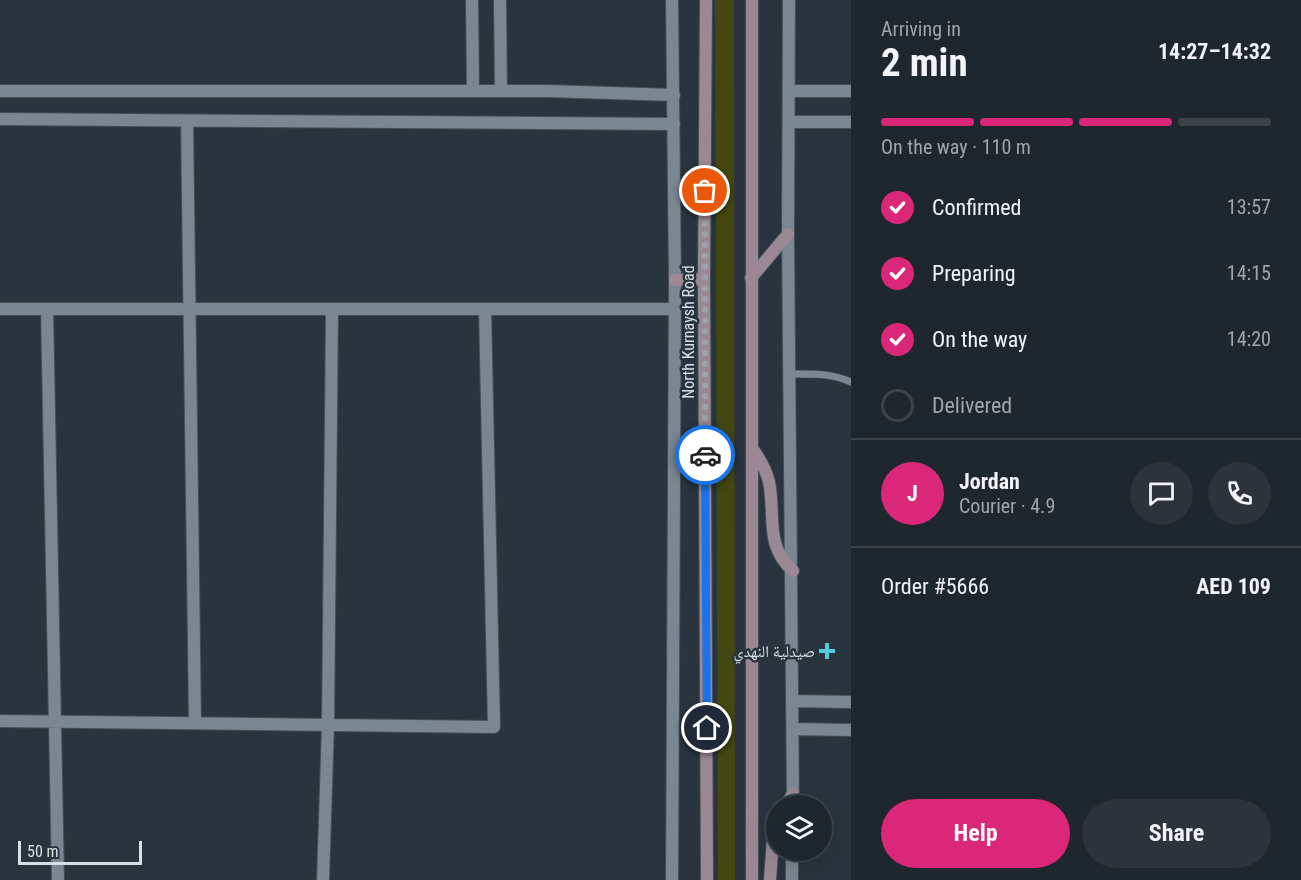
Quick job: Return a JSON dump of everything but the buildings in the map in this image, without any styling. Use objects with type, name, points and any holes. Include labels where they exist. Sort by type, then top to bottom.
[{"type":"main road","name":"North Kurnaysh Road","points":[[706,0],[704,279],[706,880]]},
{"type":"main road","points":[[752,0],[752,880]]},
{"type":"main road","points":[[752,278],[788,234]]},
{"type":"main road","points":[[675,280],[704,279]]},
{"type":"main road","points":[[752,447],[764,466],[769,485],[775,548],[785,564],[793,571]]},
{"type":"main road","points":[[770,880],[771,861]]},
{"type":"street","points":[[472,0],[473,91]]},
{"type":"street","points":[[500,0],[501,91]]},
{"type":"street","points":[[672,0],[675,280],[672,880]]},
{"type":"street","points":[[789,0],[788,234],[793,571],[793,795]]},
{"type":"street","points":[[0,92],[501,91],[674,95]]},
{"type":"street","points":[[789,91],[851,91]]},
{"type":"street","points":[[0,119],[674,124]]},
{"type":"street","points":[[187,121],[195,723]]},
{"type":"street","points":[[789,122],[851,122]]},
{"type":"street","points":[[0,309],[674,309]]},
{"type":"street","points":[[47,309],[58,880]]},
{"type":"street","points":[[324,880],[328,725],[332,309]]},
{"type":"street","points":[[0,721],[494,727],[485,309]]},
{"type":"street","points":[[794,701],[851,702]]},
{"type":"street","points":[[793,729],[851,729]]},
{"type":"street","points":[[792,861],[792,880]]},
{"type":"lane","points":[[791,375],[838,376],[851,382]]},
{"type":"green space","points":[[715,0],[734,0],[735,880],[718,880]]},
{"type":"way so far","points":[[705,191],[705,455]]},
{"type":"place","name":"صيدلية النهدي","points":[[827,651]]},
{"type":"route","points":[[705,455],[707,728]]}]
